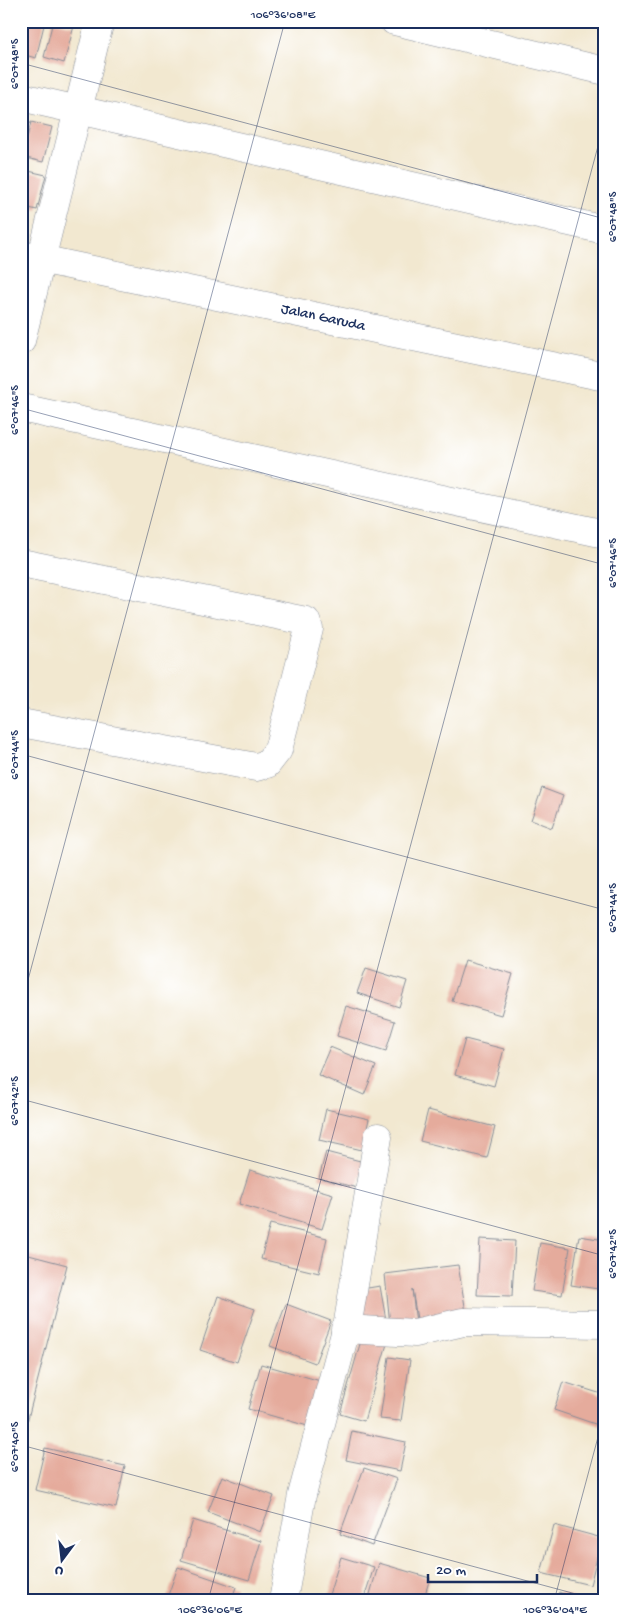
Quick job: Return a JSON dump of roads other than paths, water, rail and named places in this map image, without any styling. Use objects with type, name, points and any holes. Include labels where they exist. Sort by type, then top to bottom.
[{"type":"street","points":[[21,341],[31,257],[78,108],[100,21]]},
{"type":"street","points":[[394,21],[605,71]]},
{"type":"street","points":[[21,97],[78,108],[605,230]]},
{"type":"street","name":"Jalan Garuda","points":[[31,257],[605,377]]},
{"type":"street","points":[[21,408],[605,534]]},
{"type":"street","points":[[21,563],[306,621],[309,629],[278,750],[267,764],[256,767],[21,723]]},
{"type":"street","points":[[283,1601],[302,1495],[345,1330],[378,1137]]},
{"type":"street","points":[[345,1330],[414,1333],[463,1322],[605,1324]]}]
